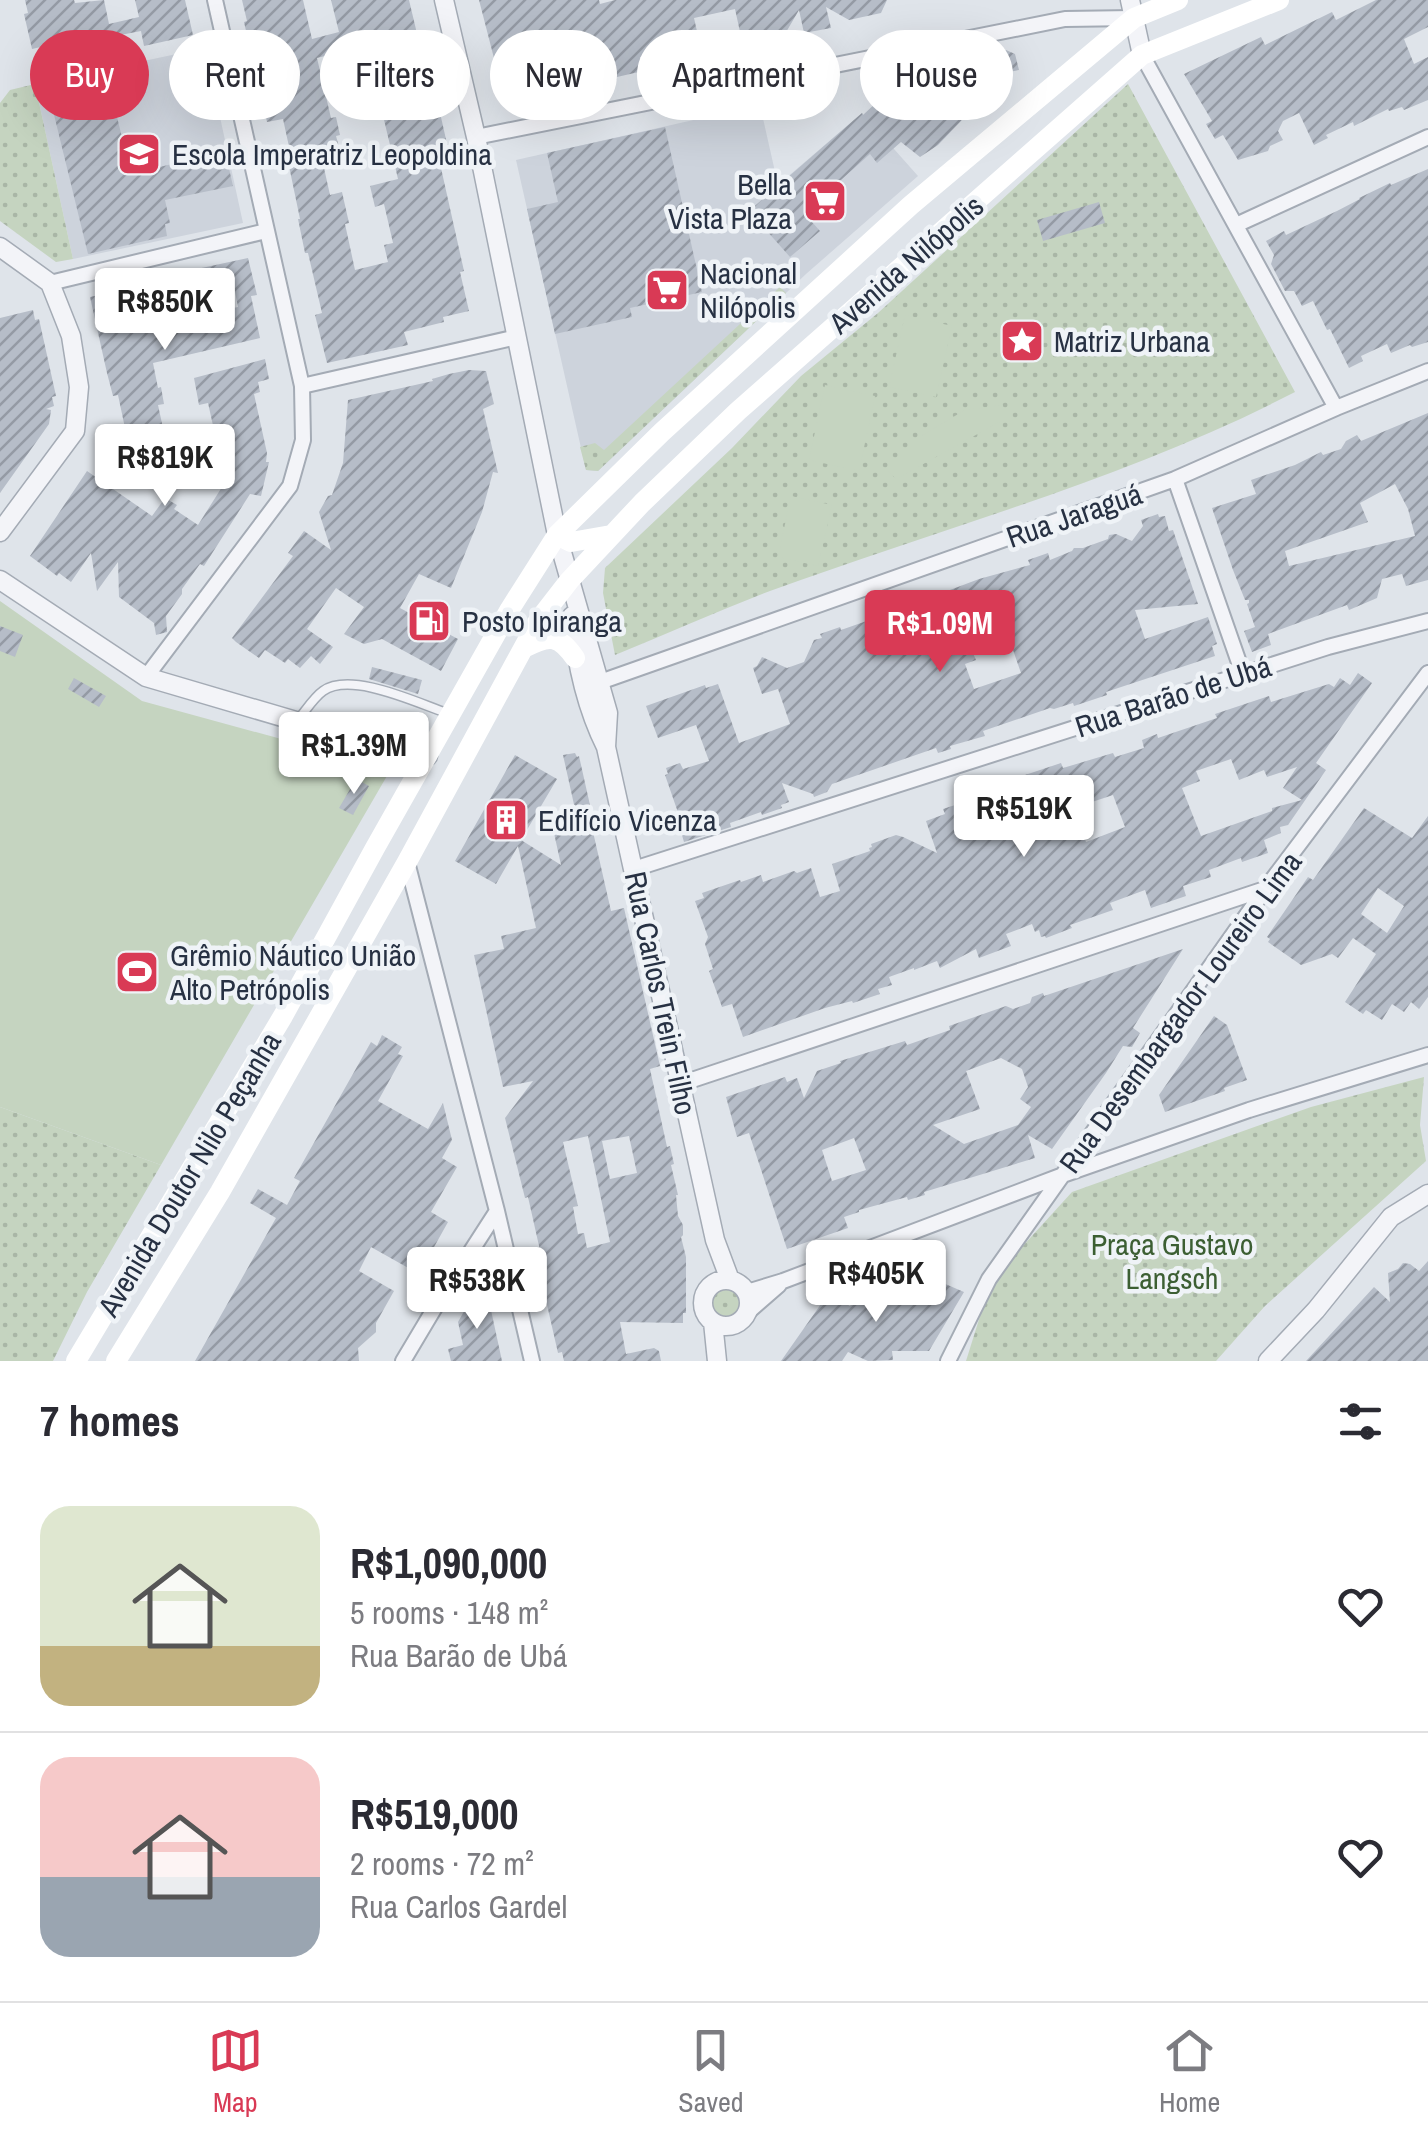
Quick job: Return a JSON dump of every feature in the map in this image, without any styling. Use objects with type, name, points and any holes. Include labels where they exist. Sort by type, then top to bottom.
[{"type":"main road","name":"Avenida Nilópolis","points":[[556,535],[662,432],[898,216],[1132,9],[1178,0]]},
{"type":"main road","name":"Avenida Nilópolis","points":[[569,581],[738,411],[1142,56],[1279,0]]},
{"type":"main road","points":[[556,535],[574,542],[611,535]]},
{"type":"main road","name":"Avenida Doutor Nilo Peçanha","points":[[76,1361],[284,1016],[419,759],[451,714],[556,535]]},
{"type":"main road","name":"Avenida Doutor Nilo Peçanha","points":[[116,1361],[214,1203],[538,621],[569,581]]},
{"type":"main road","points":[[524,648],[543,638],[556,639],[566,644],[575,658]]},
{"type":"street","points":[[146,678],[290,486],[304,440],[302,386],[215,0]]},
{"type":"street","points":[[444,0],[476,137],[556,535]]},
{"type":"street","points":[[476,137],[1066,18],[1132,9],[1142,56],[1336,408]]},
{"type":"street","points":[[1236,225],[1428,137]]},
{"type":"street","points":[[50,283],[266,231]]},
{"type":"street","points":[[0,247],[50,283],[72,336],[79,387],[74,430],[0,532]]},
{"type":"street","points":[[302,386],[517,338]]},
{"type":"street","name":"Rua Jaraguá","points":[[600,682],[1175,479],[1428,371]]},
{"type":"street","points":[[1175,479],[1243,674]]},
{"type":"street","name":"Rua Carlos Trein Filho","points":[[556,535],[608,714],[606,747]]},
{"type":"street","points":[[0,580],[146,678],[419,759]]},
{"type":"street","name":"Rua Carlos Trein Filho","points":[[569,581],[575,658],[592,719],[606,747],[715,1240],[730,1280]]},
{"type":"street","name":"Rua Barão de Ubá","points":[[634,869],[1328,647],[1428,621]]},
{"type":"street","name":"Rua Desembargador Loureiro Lima","points":[[948,1361],[989,1279],[1266,888],[1428,673]]},
{"type":"street","points":[[407,862],[532,1361]]},
{"type":"street","points":[[680,1084],[1266,888]]},
{"type":"street","points":[[389,894],[418,902]]},
{"type":"street","points":[[747,1292],[1248,1110],[1428,1055]]},
{"type":"street","points":[[1268,1361],[1316,1310],[1391,1217],[1428,1194]]},
{"type":"street","points":[[403,1361],[497,1211]]},
{"type":"street","name":"Rua Carlos Trein Filho","points":[[710,1286],[715,1240]]},
{"type":"street","points":[[748,1312],[747,1292],[737,1282],[723,1280],[706,1291],[703,1304],[708,1318],[726,1326],[739,1322],[783,1281]]},
{"type":"street","points":[[713,1322],[718,1361]]},
{"type":"street","points":[[718,1361],[733,1325]]},
{"type":"lane","points":[[296,722],[324,690],[342,684],[366,686],[451,714]]},
{"type":"shaded area","name":"Escola Imperatriz Leopoldina","points":[[169,56],[169,120],[221,120],[243,223],[73,259],[43,120],[149,120],[149,60]]},
{"type":"shaded area","name":"Nacional Nilópolis","points":[[860,115],[860,120],[868,120],[918,176],[806,274],[598,471],[586,470],[516,160],[693,120],[763,120],[778,185]]},
{"type":"green space","points":[[1128,84],[1295,392],[1232,423],[1102,476],[770,591],[615,655],[603,593],[605,568],[732,448],[801,376],[878,313]]},
{"type":"green space","points":[[30,85],[30,120],[43,120],[73,259],[56,262],[0,221],[0,103],[10,90]]},
{"type":"green space","points":[[780,287],[786,293],[598,471],[586,470],[580,447],[595,443],[604,450]]},
{"type":"green space","points":[[905,315],[952,326],[936,397],[889,387]]},
{"type":"green space","points":[[825,385],[875,396],[859,471],[809,460]]},
{"type":"green space","points":[[1003,405],[1003,420],[896,479],[887,470],[921,436],[965,410]]},
{"type":"green space","points":[[791,496],[832,505],[818,566],[778,557]]},
{"type":"green space","name":"Grêmio Náutico União Alto Petrópolis","points":[[0,601],[142,701],[391,769],[161,1165],[0,1107]]},
{"type":"green space","name":"Praça Gustavo Langsch","points":[[1424,1077],[1420,1125],[1426,1161],[1265,1306],[1216,1361],[966,1361],[991,1281],[1072,1192],[1311,1107]]},
{"type":"green space","points":[[0,1107],[161,1165],[87,1292],[53,1361],[0,1361]]},
{"type":"green space","points":[[726,1286],[738,1291],[743,1303],[738,1315],[726,1320],[714,1315],[709,1303],[714,1291]]},
{"type":"building","points":[[25,0],[104,0],[109,24],[139,17],[135,0],[185,0],[192,30],[169,30],[169,40],[149,45],[149,30],[30,30],[30,40],[24,14],[28,13]]},
{"type":"building","points":[[242,0],[303,0],[312,39],[320,37],[320,120],[337,120],[341,154],[322,159],[330,195],[342,192],[355,270],[388,262],[384,245],[393,243],[384,204],[375,207],[370,186],[398,179],[384,120],[442,120],[452,166],[441,168],[469,311],[404,332],[408,345],[327,363],[315,315],[322,313],[298,219],[289,166],[293,165],[283,120],[300,120],[300,30],[246,30]]},
{"type":"building","points":[[331,0],[409,0],[416,30],[338,30]]},
{"type":"building","points":[[479,0],[599,0],[600,4],[615,0],[887,0],[881,13],[849,20],[826,7],[831,28],[820,30],[803,30],[799,10],[787,30],[740,30],[735,9],[694,18],[697,30],[637,30],[637,72],[617,77],[617,30],[490,30],[490,43]]},
{"type":"building","points":[[1376,0],[1428,0],[1428,27],[1404,39],[1414,64],[1428,57],[1428,100],[1404,110],[1388,109],[1354,126],[1353,122],[1314,145],[1299,113],[1283,121],[1278,131],[1283,140],[1268,151],[1238,160],[1223,135],[1215,139],[1206,124],[1212,121],[1184,74],[1261,37],[1265,45],[1332,12],[1336,20]]},
{"type":"building","points":[[1013,53],[1015,54],[1019,70],[1013,71]]},
{"type":"building","points":[[860,115],[860,120],[962,120],[920,157],[901,142],[877,163],[870,154],[804,213],[820,231],[790,257],[749,211]]},
{"type":"building","points":[[55,120],[118,120],[131,174],[225,151],[233,186],[165,200],[170,223],[165,224],[167,236],[88,254]]},
{"type":"building","points":[[665,127],[702,292],[630,308],[632,317],[555,334],[527,209],[558,202],[547,153]]},
{"type":"building","points":[[1428,169],[1428,342],[1391,353],[1387,344],[1361,356],[1363,361],[1349,368],[1313,301],[1302,306],[1294,291],[1285,291],[1271,264],[1274,255],[1266,241]]},
{"type":"building","points":[[1099,202],[1105,223],[1043,241],[1037,220]]},
{"type":"building","points":[[248,258],[257,295],[251,296],[260,338],[153,363],[164,404],[158,405],[166,442],[141,438],[199,472],[190,485],[98,467],[108,424],[125,428],[118,395],[113,396],[90,297],[180,276],[183,272]],"holes":[[[233,282],[238,307],[210,313],[204,288]]]},
{"type":"building","points":[[33,310],[35,320],[39,319],[56,396],[52,397],[54,406],[46,409],[51,410],[49,424],[0,493],[0,318]]},
{"type":"building","points":[[265,359],[269,379],[258,382],[260,392],[254,394],[269,462],[261,496],[250,494],[204,566],[200,564],[182,589],[166,616],[167,632],[156,635],[154,623],[119,597],[118,562],[97,591],[91,553],[71,582],[30,556],[87,471],[152,516],[165,498],[198,525],[222,487],[215,482],[220,450],[202,447],[214,430],[208,403],[199,405],[194,378]]},
{"type":"building","points":[[469,370],[486,371],[494,404],[483,409],[498,473],[493,472],[482,512],[451,588],[419,574],[400,608],[458,639],[441,671],[382,639],[364,644],[344,634],[364,607],[336,588],[307,629],[333,647],[320,664],[311,656],[300,668],[265,650],[259,658],[236,642],[232,638],[293,556],[288,553],[304,531],[331,550],[319,512],[332,495],[343,463],[348,400]]},
{"type":"building","points":[[1428,413],[1428,580],[1406,586],[1402,574],[1382,579],[1377,598],[1268,634],[1271,645],[1252,652],[1244,631],[1255,627],[1249,600],[1245,600],[1212,508],[1256,494],[1251,480],[1321,452],[1323,455],[1341,449],[1357,435],[1361,441]],"holes":[[[1395,484],[1408,509],[1415,536],[1289,566],[1285,551],[1368,522],[1360,503]]]},
{"type":"building","points":[[1158,514],[1165,516],[1198,604],[1135,610],[1145,639],[1208,617],[1217,644],[1212,646],[1215,656],[1074,706],[1073,703],[1050,708],[983,731],[985,736],[950,746],[951,749],[938,753],[936,748],[832,784],[827,792],[814,797],[782,783],[789,802],[782,808],[762,815],[761,812],[730,823],[731,827],[684,842],[666,768],[680,763],[683,769],[709,761],[696,725],[658,738],[646,706],[718,684],[739,743],[790,724],[778,689],[762,694],[753,668],[762,657],[787,668],[804,662],[814,640],[822,638],[820,634],[878,617],[874,607],[896,600],[902,608],[938,592],[1030,565],[1028,560],[1048,553],[1050,560],[1074,548],[1108,539],[1109,535],[1132,541],[1143,526],[1141,520]],"holes":[[[997,642],[1001,651],[1013,650],[1021,673],[974,689],[965,664],[976,660],[972,651]]]},
{"type":"building","points":[[0,626],[23,635],[15,657],[0,651]]},
{"type":"building","points":[[372,667],[422,680],[418,694],[369,679]]},
{"type":"building","points":[[1358,673],[1372,683],[1316,763],[1326,770],[1288,825],[1280,827],[1281,833],[1264,840],[1268,853],[1209,870],[1211,877],[1183,886],[1186,896],[1151,908],[1145,890],[1110,903],[1113,910],[1046,938],[1041,937],[1039,930],[1035,932],[1032,924],[1006,934],[1011,946],[979,958],[976,949],[940,968],[937,961],[914,968],[889,977],[892,985],[878,989],[880,994],[825,1008],[743,1037],[732,1004],[722,1007],[709,971],[713,969],[705,944],[708,937],[695,901],[704,898],[702,893],[761,875],[763,882],[811,868],[820,897],[840,891],[832,864],[870,851],[871,844],[896,835],[937,853],[926,821],[961,803],[964,812],[991,803],[989,798],[1028,782],[1025,775],[1061,763],[1063,768],[1144,748],[1142,740],[1217,718],[1215,714],[1269,696],[1271,702],[1329,684],[1334,687],[1340,678],[1350,685]],"holes":[[[1231,759],[1239,780],[1264,770],[1267,777],[1297,767],[1283,788],[1302,800],[1201,836],[1182,788],[1200,781],[1196,771]],[[1113,795],[1125,827],[1086,842],[1074,808]]]},
{"type":"building","points":[[74,678],[106,696],[99,707],[68,689]]},
{"type":"building","points":[[515,755],[557,779],[521,840],[561,865],[550,815],[575,809],[563,755],[579,756],[611,911],[624,908],[660,1066],[650,1069],[674,1164],[671,1165],[678,1216],[683,1225],[686,1313],[683,1323],[620,1322],[626,1354],[654,1348],[661,1361],[564,1361],[562,1352],[558,1353],[528,1197],[525,1198],[505,1118],[533,1081],[503,1087],[474,955],[504,949],[501,936],[536,928],[518,846],[496,884],[455,861]],"holes":[[[588,1136],[610,1242],[587,1248],[584,1233],[578,1234],[573,1207],[578,1206],[563,1142]],[[629,1136],[637,1173],[610,1179],[602,1141]]]},
{"type":"building","points":[[356,779],[369,786],[353,815],[339,808]]},
{"type":"building","points":[[1364,808],[1412,838],[1428,816],[1428,997],[1419,1009],[1411,1002],[1404,1012],[1392,1004],[1382,1020],[1345,1002],[1376,954],[1353,938],[1338,958],[1332,954],[1301,965],[1268,942],[1267,937],[1308,877],[1313,880]],"holes":[[[1378,888],[1404,906],[1387,933],[1361,914]]]},
{"type":"building","points":[[1183,949],[1133,1028],[1140,1033],[1132,1047],[1123,1046],[1052,1149],[1028,1135],[1035,1158],[924,1192],[925,1195],[859,1210],[844,1217],[848,1228],[787,1249],[749,1133],[737,1137],[726,1097],[785,1077],[787,1082],[797,1078],[804,1098],[817,1071],[840,1061],[905,1041],[907,1045],[950,1030],[949,1026],[1006,1006],[1013,1009],[1043,993],[1044,996]],"holes":[[[1001,1058],[1022,1069],[1028,1087],[1020,1099],[1031,1107],[1018,1125],[964,1144],[933,1125],[980,1109],[966,1071]],[[854,1138],[866,1170],[832,1181],[822,1150]]]},
{"type":"building","points":[[1214,1016],[1227,1025],[1247,1080],[1165,1112],[1159,1095]]},
{"type":"building","points":[[382,1035],[402,1047],[398,1054],[403,1056],[378,1101],[428,1129],[443,1103],[452,1140],[442,1158],[457,1167],[431,1212],[448,1222],[419,1274],[371,1247],[359,1271],[394,1291],[376,1323],[376,1332],[358,1348],[359,1361],[195,1361],[276,1218],[250,1203],[258,1189],[287,1205],[300,1181],[294,1178],[371,1042],[377,1046]]},
{"type":"building","points":[[1428,1261],[1428,1361],[1306,1361],[1374,1287],[1390,1302],[1388,1273],[1403,1263],[1419,1271]]},
{"type":"building","points":[[922,1274],[964,1292],[929,1351],[892,1351],[893,1360],[868,1361],[848,1352],[842,1361],[781,1361],[828,1294],[843,1289],[849,1306],[874,1300],[880,1289],[908,1302]]},
{"type":"building","points":[[486,1287],[502,1361],[451,1361],[448,1349],[463,1345],[458,1322],[477,1288]]},
{"type":"place","name":"Escola Imperatriz Leopoldina","points":[[139,154]]},
{"type":"place","name":"Bella Vista Plaza","points":[[825,201]]},
{"type":"place","name":"Nacional Nilópolis","points":[[667,290]]},
{"type":"place","name":"Matriz Urbana","points":[[1022,341]]},
{"type":"place","name":"Posto Ipiranga","points":[[429,621]]},
{"type":"place","name":"Edifício Vicenza","points":[[506,820]]},
{"type":"place","name":"Grêmio Náutico União Alto Petrópolis","points":[[137,972]]}]
